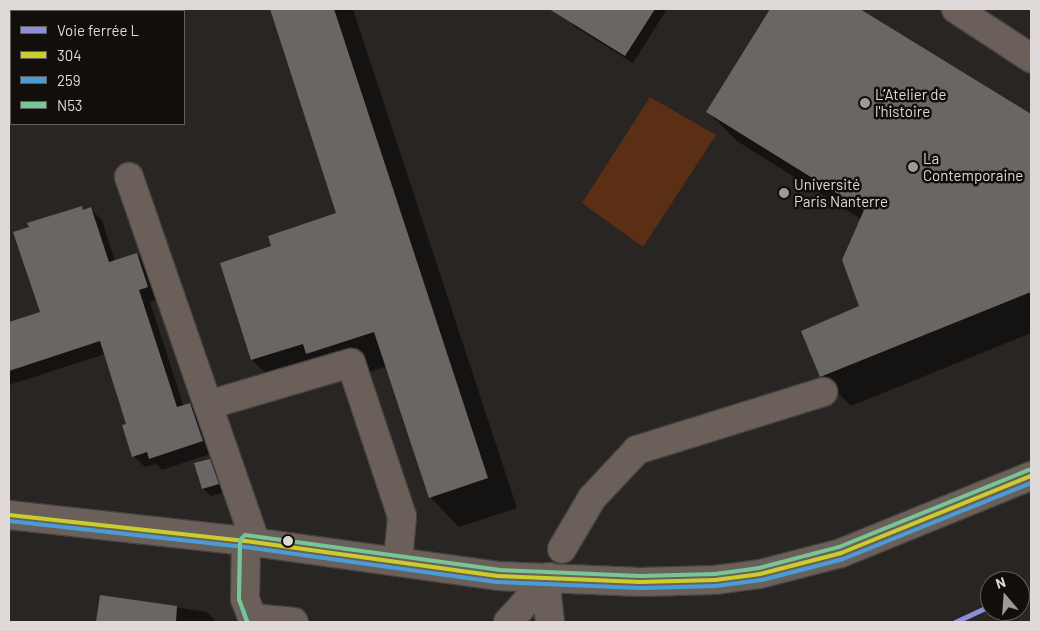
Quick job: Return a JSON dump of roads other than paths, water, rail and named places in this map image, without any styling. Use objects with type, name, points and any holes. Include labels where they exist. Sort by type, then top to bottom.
[{"type":"street","points":[[956,9],[1031,58]]},
{"type":"street","points":[[129,177],[208,405],[251,542],[245,599],[254,620],[294,622]]},
{"type":"street","points":[[208,405],[351,363],[402,516],[398,562]]},
{"type":"street","points":[[562,549],[592,498],[637,450],[823,392]]},
{"type":"street","points":[[9,515],[251,542],[498,576],[612,580],[715,580],[806,564],[841,553],[1031,476]]},
{"type":"street","points":[[508,622],[548,577]]},
{"type":"street","points":[[548,577],[550,622]]},
{"type":"rail line","name":"L","points":[[955,622],[980,611]]},
{"type":"place","name":"L’Atelier de l'histoire","points":[[865,103]]},
{"type":"place","name":"La Contemporaine","points":[[913,167]]},
{"type":"place","name":"Université Paris Nanterre","points":[[784,193]]}]
